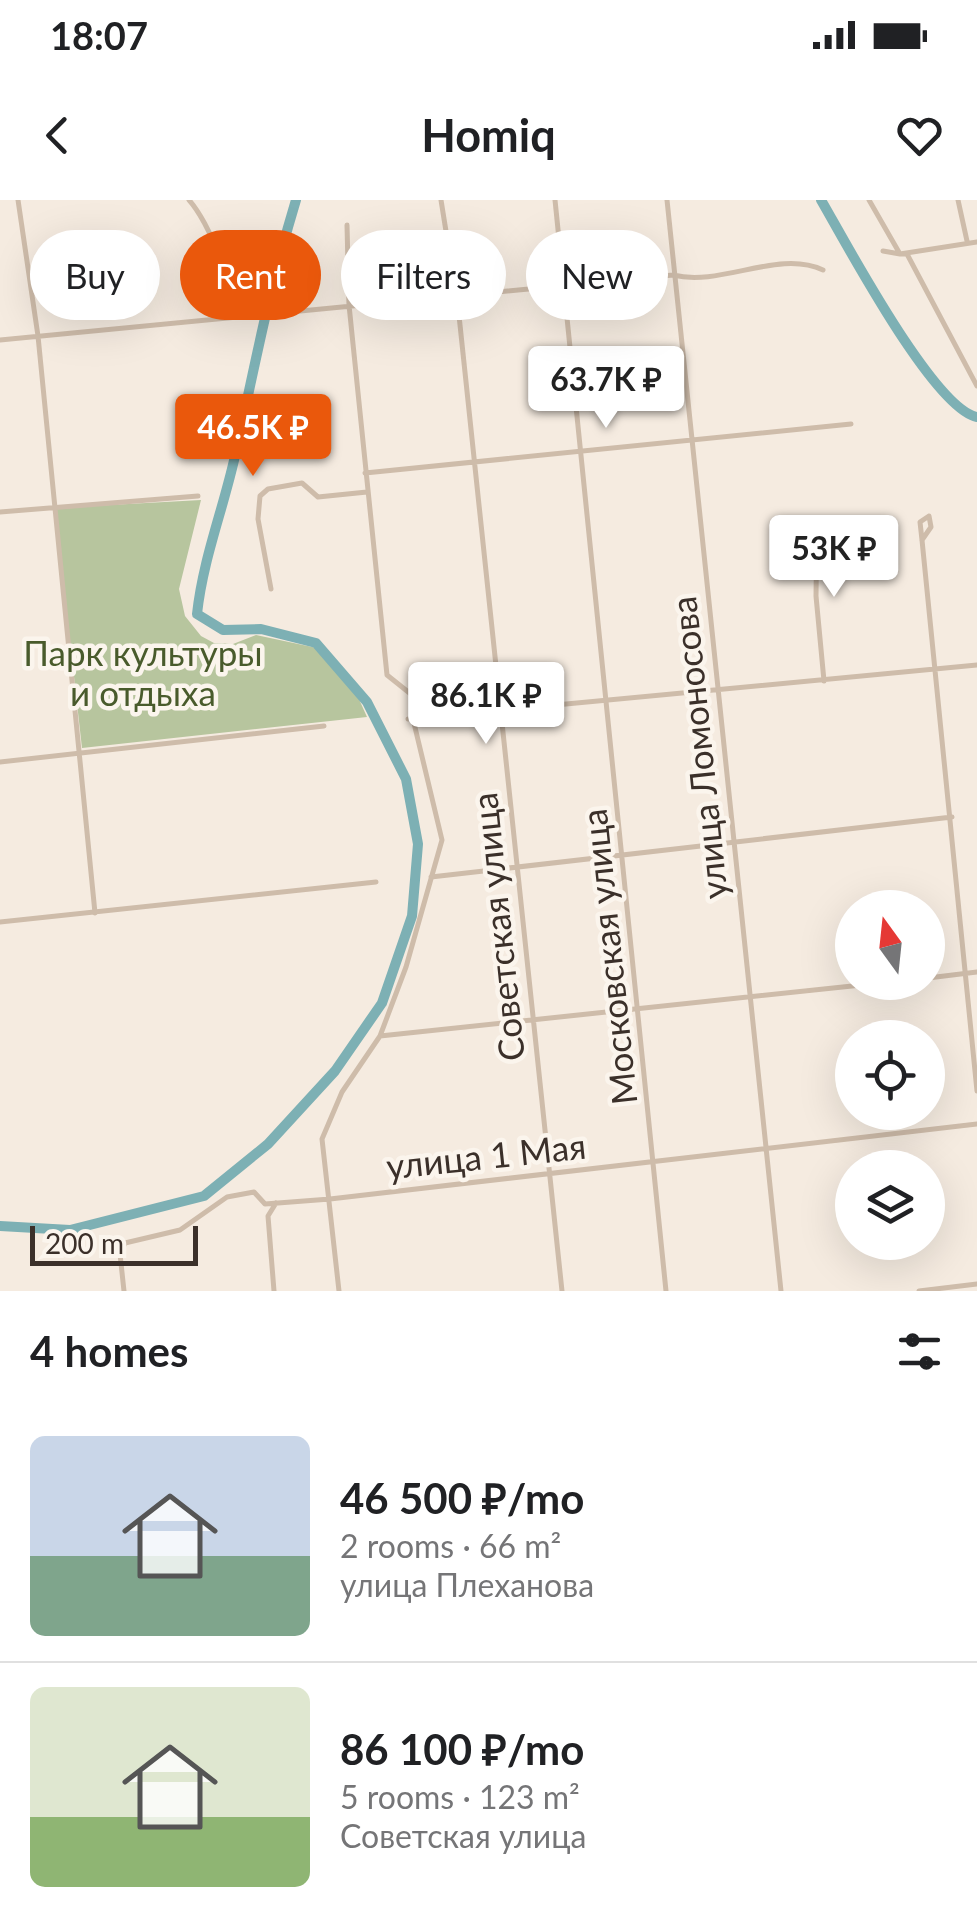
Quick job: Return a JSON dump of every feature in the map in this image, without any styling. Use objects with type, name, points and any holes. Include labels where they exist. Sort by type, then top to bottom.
[{"type":"street","points":[[18,200],[38,336],[94,913]]},
{"type":"street","points":[[189,200],[202,215],[208,230]]},
{"type":"street","name":"Советская улица","points":[[441,200],[445,230]]},
{"type":"street","name":"Московская улица","points":[[555,200],[558,230]]},
{"type":"street","name":"улица Ломоносова","points":[[667,200],[748,999],[782,1291]]},
{"type":"street","points":[[870,200],[900,254]]},
{"type":"street","points":[[958,200],[967,243]]},
{"type":"street","points":[[346,225],[346,230]]},
{"type":"street","points":[[900,254],[977,242]]},
{"type":"street","points":[[882,251],[907,254],[977,386]]},
{"type":"street","points":[[668,276],[734,274],[808,263],[823,270]]},
{"type":"street","points":[[0,340],[201,320]]},
{"type":"street","points":[[350,320],[387,675],[440,717]]},
{"type":"street","name":"Советская улица","points":[[458,320],[562,1291]]},
{"type":"street","name":"Московская улица","points":[[567,320],[666,1291]]},
{"type":"street","points":[[365,473],[851,424]]},
{"type":"street","points":[[271,589],[258,519],[260,496],[268,489],[302,483],[318,497],[367,492]]},
{"type":"street","points":[[0,512],[198,496]]},
{"type":"street","points":[[817,523],[816,596],[824,681]]},
{"type":"street","points":[[922,540],[977,1091]]},
{"type":"street","points":[[339,1291],[322,1140],[342,1092],[380,1036],[406,967],[442,840],[410,719],[977,665]]},
{"type":"street","points":[[0,762],[324,726]]},
{"type":"street","points":[[431,877],[952,817]]},
{"type":"street","points":[[0,922],[376,882]]},
{"type":"street","points":[[945,976],[977,972]]},
{"type":"street","points":[[380,1036],[835,989]]},
{"type":"street","name":"улица 1 Мая","points":[[124,1291],[120,1254],[125,1243],[180,1230],[226,1197],[254,1192],[265,1204],[330,1198],[977,1124]]},
{"type":"street","points":[[274,1291],[268,1216],[276,1203]]},
{"type":"street","points":[[919,1291],[977,1284]]},
{"type":"green space","name":"Парк культуры и отдыха","points":[[201,500],[179,589],[185,616],[201,636],[214,643],[233,644],[256,635],[317,648],[358,697],[367,717],[82,748],[55,508]]},
{"type":"waterway","points":[[0,1226],[70,1230],[204,1196],[268,1144],[335,1071],[382,1003],[412,916],[418,844],[406,779],[367,702],[316,643],[261,629],[223,630],[197,614],[270,295],[296,200]]},
{"type":"waterway","points":[[821,200],[915,356],[959,407],[977,417]]}]
